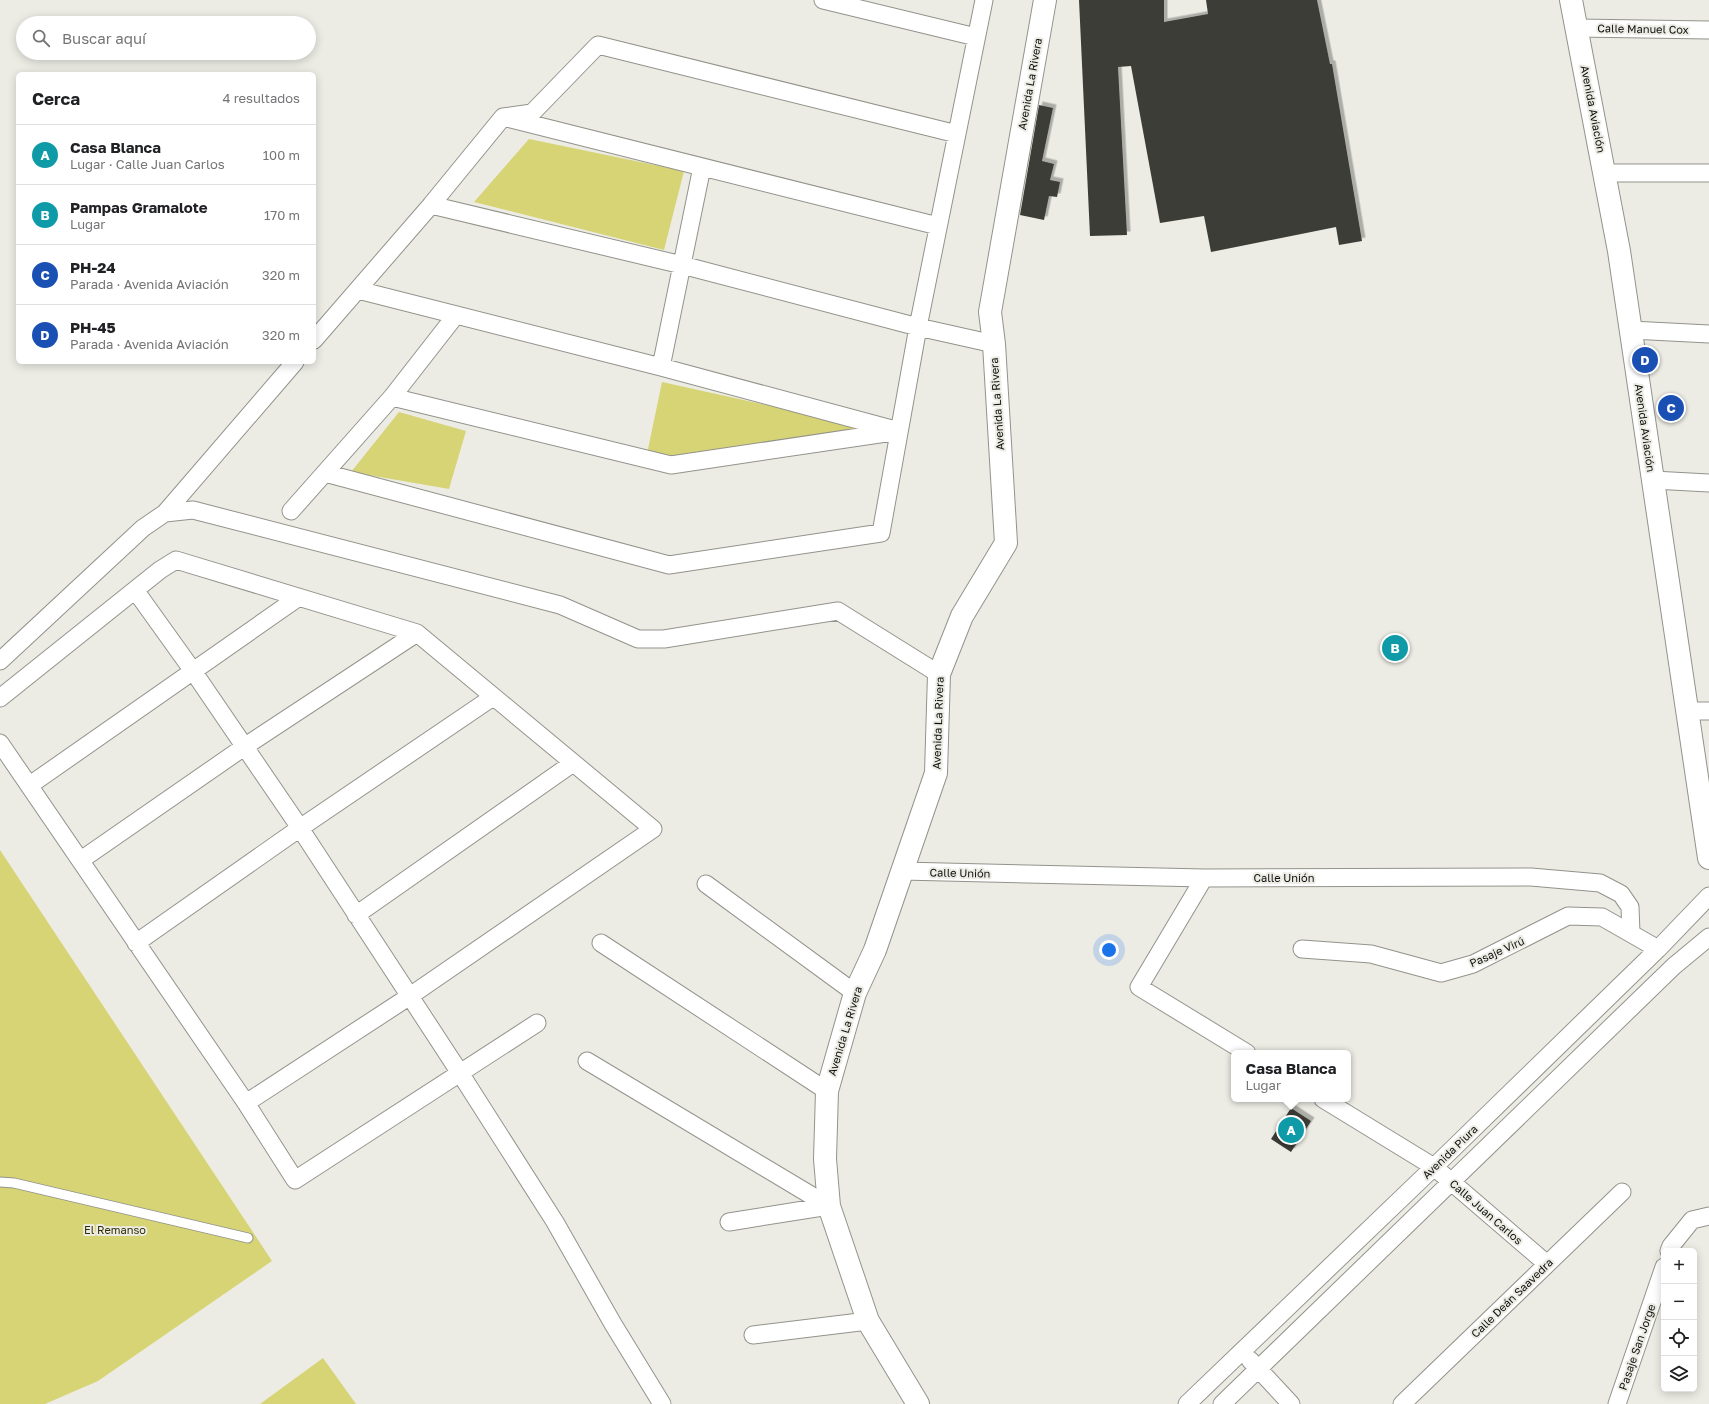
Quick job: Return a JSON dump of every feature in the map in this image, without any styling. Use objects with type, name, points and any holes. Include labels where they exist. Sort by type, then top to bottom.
[{"type":"street","points":[[823,0],[976,37]]},
{"type":"street","points":[[325,473],[669,565],[881,533],[918,327],[984,0]]},
{"type":"street","name":"Avenida La Rivera","points":[[918,1404],[868,1321],[829,1206],[825,1159],[826,1091],[855,992],[875,950],[936,773],[939,674],[962,616],[1006,544],[994,344],[990,312],[1045,0]]},
{"type":"street","name":"Avenida Aviación","points":[[1571,0],[1578,28],[1619,251],[1709,858]]},
{"type":"street","name":"Calle Manuel Cox","points":[[1578,28],[1709,30]]},
{"type":"street","points":[[316,338],[431,205],[503,117],[532,113],[598,45],[957,134]]},
{"type":"street","points":[[503,117],[938,226]]},
{"type":"street","points":[[661,367],[702,166]]},
{"type":"street","points":[[1605,173],[1709,173]]},
{"type":"street","points":[[431,205],[682,265],[918,327],[994,344]]},
{"type":"street","points":[[358,290],[661,367],[899,431]]},
{"type":"street","points":[[291,511],[392,397],[456,315]]},
{"type":"street","points":[[1631,330],[1709,334]]},
{"type":"street","points":[[0,662],[144,528],[165,513],[293,364]]},
{"type":"street","points":[[392,397],[671,465],[899,431]]},
{"type":"street","points":[[1653,480],[1709,483]]},
{"type":"street","points":[[165,513],[193,510],[560,605],[638,639],[664,639],[838,611],[939,674]]},
{"type":"street","points":[[0,698],[160,570],[176,560],[417,633],[654,829],[410,996],[246,1103]]},
{"type":"street","points":[[135,590],[193,671],[300,828],[460,1073],[555,1222],[613,1324],[662,1404]]},
{"type":"street","points":[[30,785],[299,597]]},
{"type":"street","points":[[81,860],[244,746],[417,633]]},
{"type":"street","points":[[136,943],[300,828],[494,697]]},
{"type":"street","points":[[1686,711],[1709,711]]},
{"type":"street","points":[[0,743],[246,1103],[295,1180],[537,1023]]},
{"type":"street","points":[[356,914],[573,763]]},
{"type":"street","name":"Calle Unión","points":[[902,871],[1204,878],[1531,876],[1600,883],[1622,894],[1630,907],[1631,933]]},
{"type":"street","points":[[1204,878],[1139,987],[1242,1050]]},
{"type":"street","points":[[706,884],[855,992]]},
{"type":"street","name":"Avenida Piura","points":[[1187,1404],[1434,1167],[1658,949],[1709,896]]},
{"type":"street","name":"Pasaje Virú","points":[[1302,949],[1371,954],[1441,973],[1473,964],[1568,916],[1602,917],[1658,949]]},
{"type":"street","name":"Avenida Piura","points":[[1222,1404],[1674,966],[1709,937]]},
{"type":"street","points":[[601,943],[826,1091]]},
{"type":"street","points":[[587,1061],[829,1206]]},
{"type":"street","name":"Calle Juan Carlos","points":[[1328,1102],[1434,1167],[1546,1264]]},
{"type":"street","name":"Calle Deán Saavedra","points":[[1402,1404],[1622,1192]]},
{"type":"street","points":[[729,1222],[829,1206]]},
{"type":"street","points":[[1671,1248],[1692,1220],[1709,1216]]},
{"type":"street","name":"Pasaje San Jorge","points":[[1617,1404],[1661,1276]]},
{"type":"street","points":[[753,1335],[868,1321]]},
{"type":"street","points":[[1242,1352],[1291,1404]]},
{"type":"lane","points":[[0,1182],[14,1183],[248,1238]]},
{"type":"green space","points":[[529,139],[684,171],[664,250],[474,202]]},
{"type":"green space","points":[[662,382],[875,429],[669,461],[647,454]]},
{"type":"green space","points":[[399,412],[466,431],[449,489],[351,472]]},
{"type":"green space","name":"El Remanso","points":[[0,850],[272,1261],[98,1381],[45,1404],[0,1404]]},
{"type":"green space","points":[[323,1358],[356,1404],[260,1404]]},
{"type":"building","points":[[1079,0],[1164,0],[1164,22],[1208,14],[1206,0],[1317,0],[1330,64],[1332,64],[1362,241],[1339,245],[1336,227],[1211,252],[1204,216],[1160,223],[1131,66],[1118,67],[1127,235],[1090,236]]},
{"type":"building","points":[[1039,105],[1053,108],[1042,161],[1054,164],[1050,180],[1060,182],[1057,197],[1049,196],[1044,220],[1020,215]]},
{"type":"building","points":[[1291,1108],[1311,1121],[1291,1152],[1271,1139]]},
{"type":"place","name":"PH-45","points":[[1645,360]]},
{"type":"place","name":"PH-24","points":[[1671,408]]},
{"type":"place","name":"Pampas Gramalote","points":[[1395,648]]},
{"type":"place","name":"Casa Blanca","points":[[1291,1130]]}]
